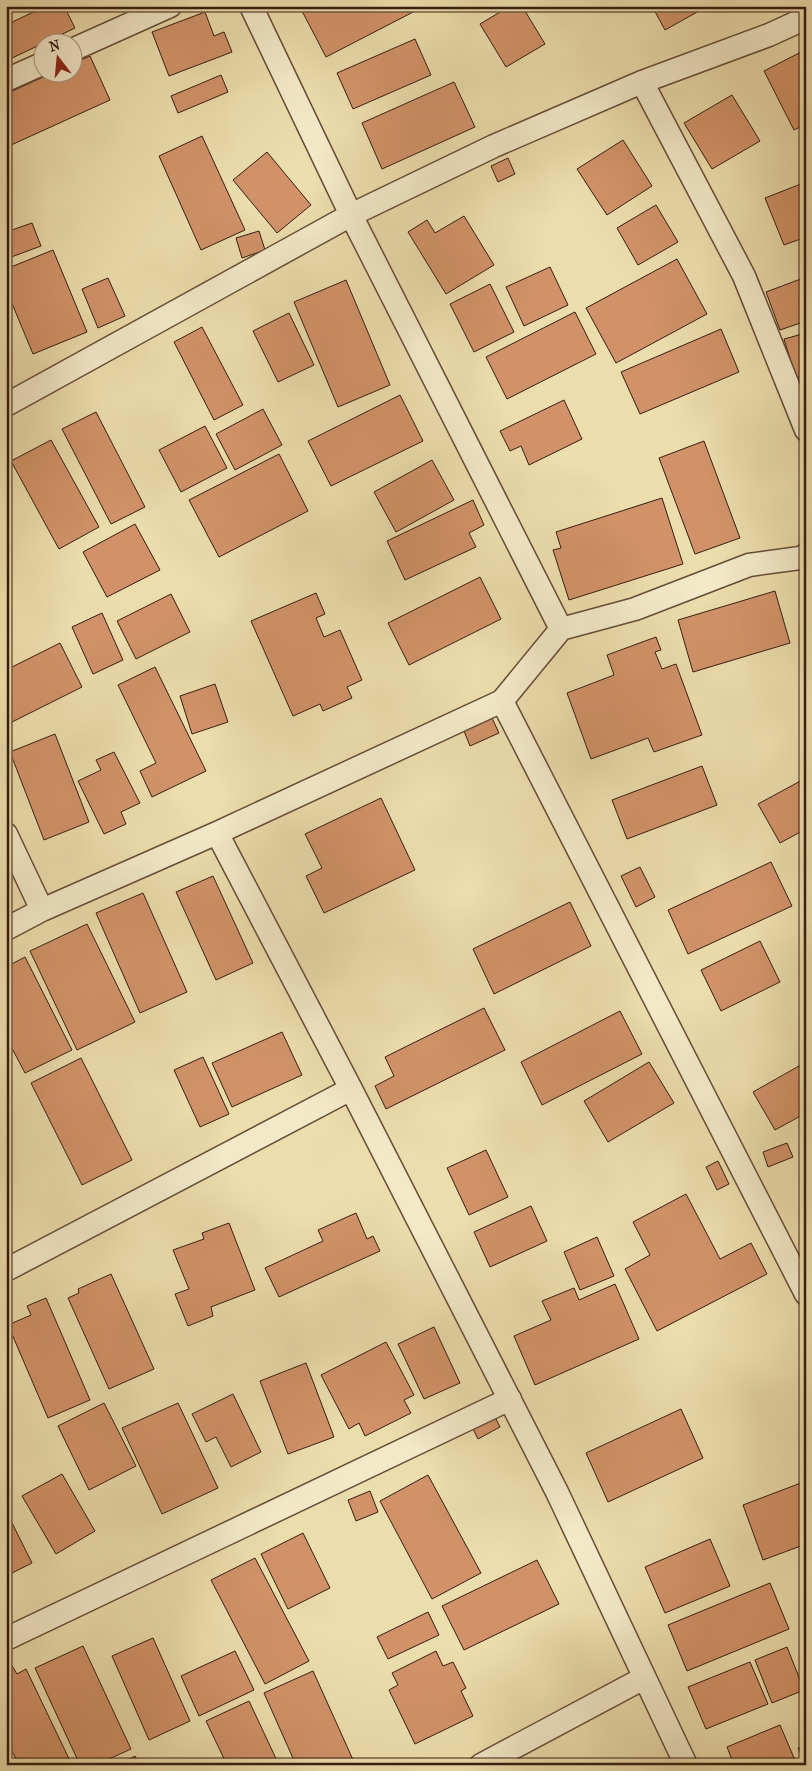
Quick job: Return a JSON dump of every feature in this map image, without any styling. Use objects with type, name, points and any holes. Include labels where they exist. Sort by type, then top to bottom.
[{"type":"street","points":[[82,46],[170,6]]},
{"type":"street","points":[[251,6],[352,215],[561,629]]},
{"type":"street","points":[[6,404],[352,215],[494,146],[642,82],[769,35],[806,18]]},
{"type":"street","points":[[6,80],[32,68]]},
{"type":"street","points":[[642,82],[744,276],[806,430]]},
{"type":"street","points":[[6,929],[42,910],[217,833],[502,701],[561,629],[634,609],[749,565],[804,560]]},
{"type":"street","points":[[502,701],[806,1294]]},
{"type":"street","points":[[217,833],[557,1492],[686,1765]]},
{"type":"street","points":[[6,834],[42,910]]},
{"type":"street","points":[[6,1270],[351,1090]]},
{"type":"street","points":[[6,1639],[510,1399]]},
{"type":"street","points":[[481,1765],[644,1678]]},
{"type":"building","points":[[46,6],[64,6],[75,28],[67,32],[32,32],[32,49],[6,61],[6,25]]},
{"type":"building","points":[[312,6],[415,6],[417,10],[326,57],[302,11]]},
{"type":"building","points":[[510,6],[522,6],[545,44],[506,67],[480,24]]},
{"type":"building","points":[[652,6],[708,6],[665,30]]},
{"type":"building","points":[[205,12],[214,36],[224,32],[232,52],[169,76],[152,32]]},
{"type":"building","points":[[415,39],[431,75],[353,109],[337,73]]},
{"type":"building","points":[[805,50],[806,124],[794,130],[764,71]]},
{"type":"building","points":[[90,56],[110,100],[9,146],[6,139],[6,94],[32,82],[82,82],[82,60]]},
{"type":"building","points":[[221,75],[228,92],[178,113],[171,96]]},
{"type":"building","points":[[454,82],[475,127],[382,169],[362,123]]},
{"type":"building","points":[[732,95],[760,141],[712,169],[684,123]]},
{"type":"building","points":[[202,136],[245,230],[201,250],[159,156]]},
{"type":"building","points":[[623,140],[652,186],[607,215],[577,169]]},
{"type":"building","points":[[267,152],[311,205],[277,233],[233,180]]},
{"type":"building","points":[[508,158],[515,174],[498,182],[491,166]]},
{"type":"building","points":[[806,182],[806,237],[784,245],[765,198]]},
{"type":"building","points":[[656,205],[678,242],[638,265],[617,228]]},
{"type":"building","points":[[464,216],[494,265],[446,294],[408,232],[427,220],[435,233]]},
{"type":"building","points":[[32,223],[41,246],[6,259],[6,232]]},
{"type":"building","points":[[259,231],[265,250],[242,258],[236,238]]},
{"type":"building","points":[[53,250],[87,332],[33,354],[6,289],[6,269]]},
{"type":"building","points":[[677,259],[707,314],[616,363],[586,308]]},
{"type":"building","points":[[550,267],[568,305],[524,326],[506,287]]},
{"type":"building","points":[[806,277],[806,321],[780,330],[766,292]]},
{"type":"building","points":[[108,278],[125,316],[98,328],[82,289]]},
{"type":"building","points":[[346,280],[390,385],[338,407],[294,302]]},
{"type":"building","points":[[490,284],[514,332],[474,352],[450,304]]},
{"type":"building","points":[[575,312],[596,354],[507,399],[486,357]]},
{"type":"building","points":[[289,313],[314,365],[278,382],[253,331]]},
{"type":"building","points":[[202,327],[243,405],[214,420],[174,342]]},
{"type":"building","points":[[721,329],[739,372],[640,414],[621,372]]},
{"type":"building","points":[[806,333],[806,375],[796,378],[784,339]]},
{"type":"building","points":[[400,395],[423,441],[331,486],[308,441]]},
{"type":"building","points":[[564,400],[582,439],[529,465],[521,446],[510,451],[500,431]]},
{"type":"building","points":[[263,409],[282,445],[235,470],[216,434]]},
{"type":"building","points":[[96,412],[145,507],[111,524],[62,429]]},
{"type":"building","points":[[205,426],[227,468],[181,492],[159,450]]},
{"type":"building","points":[[51,440],[99,527],[59,549],[11,461]]},
{"type":"building","points":[[704,441],[740,538],[695,554],[659,458]]},
{"type":"building","points":[[279,454],[308,511],[219,557],[189,500]]},
{"type":"building","points":[[432,460],[454,500],[396,532],[374,492]]},
{"type":"building","points":[[662,498],[683,564],[569,600],[553,550],[561,548],[556,532]]},
{"type":"building","points":[[473,500],[484,525],[469,533],[476,547],[405,580],[387,541]]},
{"type":"building","points":[[135,524],[160,570],[107,597],[83,552]]},
{"type":"building","points":[[480,577],[501,619],[409,665],[388,623]]},
{"type":"building","points":[[775,591],[790,643],[693,672],[678,620]]},
{"type":"building","points":[[316,593],[325,614],[316,618],[324,637],[340,630],[362,680],[347,687],[352,698],[323,711],[320,704],[293,716],[251,621]]},
{"type":"building","points":[[171,594],[190,632],[136,659],[117,621]]},
{"type":"building","points":[[102,613],[123,660],[93,674],[72,627]]},
{"type":"building","points":[[656,637],[661,650],[655,652],[662,669],[676,664],[702,735],[654,752],[648,738],[591,759],[567,693],[614,675],[607,655]]},
{"type":"building","points":[[60,643],[82,687],[6,725],[6,670]]},
{"type":"building","points":[[155,667],[206,771],[152,797],[140,771],[156,763],[118,685]]},
{"type":"building","points":[[215,684],[228,722],[192,734],[180,696]]},
{"type":"building","points":[[492,718],[499,733],[470,746],[464,731]]},
{"type":"building","points":[[55,734],[89,822],[44,840],[10,752]]},
{"type":"building","points":[[114,752],[140,803],[121,812],[126,824],[104,834],[78,781],[101,770],[96,760]]},
{"type":"building","points":[[702,766],[717,805],[627,839],[612,800]]},
{"type":"building","points":[[806,778],[806,829],[780,843],[758,804]]},
{"type":"building","points":[[381,798],[415,870],[324,913],[306,876],[322,868],[305,834]]},
{"type":"building","points":[[771,862],[792,906],[688,954],[668,910]]},
{"type":"building","points":[[640,867],[655,897],[636,907],[621,876]]},
{"type":"building","points":[[213,876],[253,963],[216,980],[176,892]]},
{"type":"building","points":[[143,893],[187,992],[140,1013],[96,913]]},
{"type":"building","points":[[570,902],[591,946],[494,994],[473,949]]},
{"type":"building","points":[[87,924],[135,1022],[77,1050],[30,951]]},
{"type":"building","points":[[760,941],[780,982],[721,1011],[701,970]]},
{"type":"building","points":[[25,957],[72,1050],[25,1073],[6,1037],[6,967]]},
{"type":"building","points":[[484,1008],[505,1050],[386,1109],[375,1086],[394,1076],[385,1057]]},
{"type":"building","points":[[620,1011],[642,1054],[542,1105],[521,1062]]},
{"type":"building","points":[[282,1032],[302,1075],[232,1107],[212,1063]]},
{"type":"building","points":[[203,1057],[229,1114],[200,1127],[174,1070]]},
{"type":"building","points":[[81,1058],[132,1160],[82,1185],[31,1083]]},
{"type":"building","points":[[649,1062],[674,1103],[608,1142],[584,1101]]},
{"type":"building","points":[[806,1062],[806,1113],[775,1130],[753,1092]]},
{"type":"building","points":[[787,1143],[793,1157],[768,1167],[763,1152]]},
{"type":"building","points":[[486,1150],[508,1197],[469,1215],[447,1168]]},
{"type":"building","points":[[718,1161],[729,1184],[717,1190],[706,1167]]},
{"type":"building","points":[[686,1194],[720,1259],[751,1243],[767,1274],[657,1331],[625,1269],[650,1255],[633,1222]]},
{"type":"building","points":[[531,1206],[547,1241],[490,1267],[474,1232]]},
{"type":"building","points":[[356,1213],[367,1239],[373,1236],[380,1251],[279,1297],[265,1268],[323,1241],[318,1230]]},
{"type":"building","points":[[229,1223],[255,1290],[211,1307],[213,1316],[188,1326],[175,1294],[189,1289],[173,1250],[204,1239],[202,1233]]},
{"type":"building","points":[[597,1237],[614,1276],[580,1290],[564,1252]]},
{"type":"building","points":[[111,1274],[154,1369],[109,1389],[68,1298],[79,1293],[78,1289]]},
{"type":"building","points":[[615,1284],[639,1339],[535,1385],[514,1336],[551,1320],[542,1301],[574,1288],[579,1300]]},
{"type":"building","points":[[46,1298],[90,1400],[48,1418],[8,1325],[31,1315],[27,1306]]},
{"type":"building","points":[[434,1327],[460,1383],[424,1399],[398,1344]]},
{"type":"building","points":[[386,1342],[414,1395],[404,1400],[411,1413],[365,1436],[359,1423],[349,1429],[321,1375]]},
{"type":"building","points":[[306,1363],[334,1437],[288,1454],[260,1381]]},
{"type":"building","points":[[233,1394],[261,1452],[231,1467],[216,1437],[206,1442],[192,1414]]},
{"type":"building","points":[[104,1403],[136,1466],[89,1490],[58,1426]]},
{"type":"building","points":[[178,1403],[218,1488],[162,1514],[122,1428]]},
{"type":"building","points":[[681,1409],[703,1458],[608,1502],[586,1453]]},
{"type":"building","points":[[494,1415],[500,1427],[478,1439],[472,1427]]},
{"type":"building","points":[[62,1474],[95,1531],[56,1554],[22,1496]]},
{"type":"building","points":[[428,1475],[481,1573],[432,1599],[380,1501]]},
{"type":"building","points":[[806,1481],[806,1544],[763,1560],[743,1505]]},
{"type":"building","points":[[370,1491],[378,1512],[356,1521],[348,1500]]},
{"type":"building","points":[[6,1511],[32,1563],[6,1576]]},
{"type":"building","points":[[303,1533],[330,1588],[288,1609],[261,1554]]},
{"type":"building","points":[[710,1539],[730,1586],[665,1613],[645,1567]]},
{"type":"building","points":[[255,1558],[309,1661],[265,1684],[211,1580]]},
{"type":"building","points":[[537,1560],[559,1604],[464,1650],[442,1606]]},
{"type":"building","points":[[770,1583],[789,1629],[687,1671],[668,1625]]},
{"type":"building","points":[[428,1612],[439,1635],[388,1659],[377,1637]]},
{"type":"building","points":[[153,1638],[190,1721],[149,1740],[112,1656]]},
{"type":"building","points":[[83,1646],[131,1749],[96,1765],[80,1765],[35,1668]]},
{"type":"building","points":[[787,1647],[804,1690],[772,1703],[755,1660]]},
{"type":"building","points":[[235,1651],[254,1690],[199,1716],[181,1676]]},
{"type":"building","points":[[436,1651],[443,1666],[453,1662],[466,1688],[461,1691],[473,1716],[415,1744],[389,1690],[398,1685],[392,1673]]},
{"type":"building","points":[[750,1662],[768,1704],[706,1729],[688,1687]]},
{"type":"building","points":[[11,1664],[17,1674],[26,1669],[72,1765],[19,1765],[6,1739],[6,1666]]},
{"type":"building","points":[[313,1671],[354,1762],[348,1765],[296,1765],[264,1693]]},
{"type":"building","points":[[249,1701],[279,1765],[227,1765],[206,1721]]},
{"type":"building","points":[[780,1725],[797,1765],[734,1765],[727,1747]]},
{"type":"building","points":[[806,1745],[806,1764],[798,1748]]},
{"type":"building","points":[[135,1756],[139,1765],[118,1765]]}]
